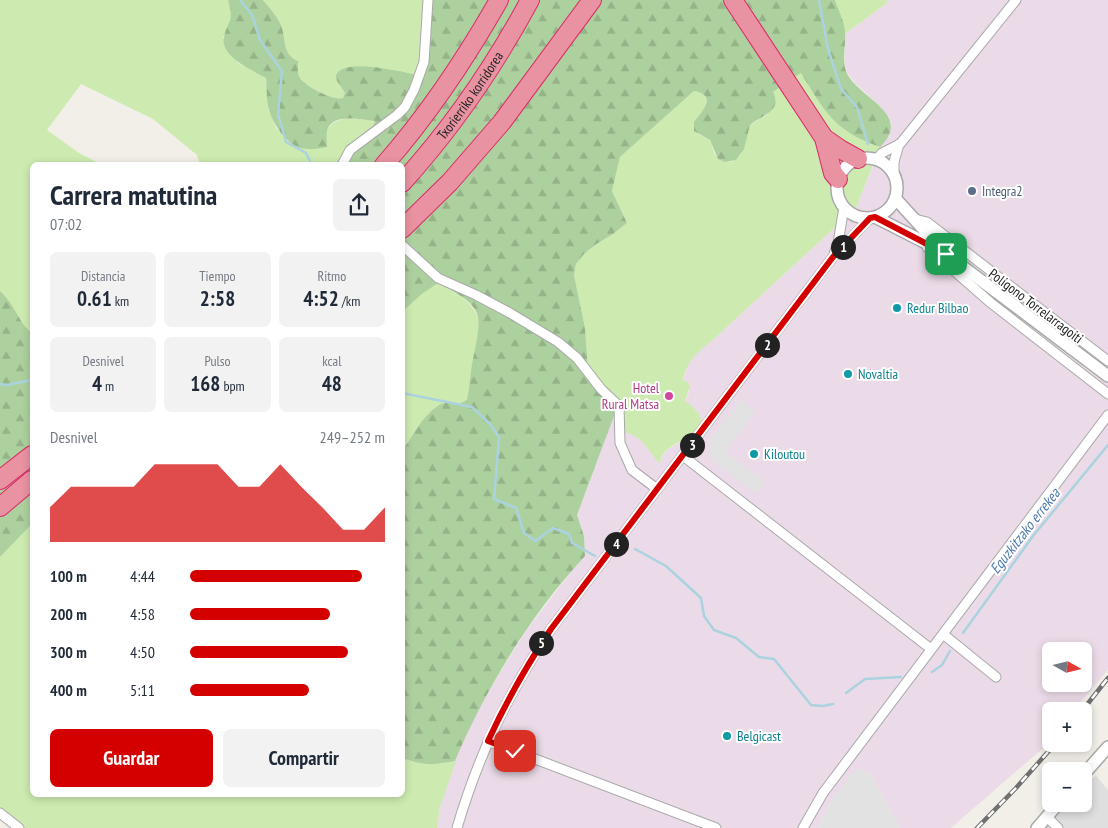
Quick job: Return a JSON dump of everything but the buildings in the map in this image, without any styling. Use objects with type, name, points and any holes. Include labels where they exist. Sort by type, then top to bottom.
[{"type":"highway","name":"Txorierriko korridorea","points":[[387,162],[411,133],[446,85],[468,53],[499,0]]},
{"type":"highway","name":"Txorierriko korridorea","points":[[405,179],[443,134],[468,100],[502,49],[530,0]]},
{"type":"highway","points":[[405,226],[450,182],[502,122],[592,0]]},
{"type":"highway","points":[[723,0],[746,20]]},
{"type":"highway","points":[[733,0],[824,138],[833,173],[838,179]]},
{"type":"highway","points":[[824,138],[858,158]]},
{"type":"highway","points":[[0,480],[30,457]]},
{"type":"highway","points":[[0,507],[30,482]]},
{"type":"street","points":[[344,162],[350,150],[397,115],[405,106],[414,90],[424,62],[428,0]]},
{"type":"street","points":[[457,828],[477,766],[501,712],[529,661],[551,629],[833,257],[873,217],[891,206],[897,190],[894,162],[900,144],[1016,0]]},
{"type":"street","points":[[877,159],[900,144]]},
{"type":"street","points":[[894,174],[884,162],[870,157],[858,158],[849,163],[843,169],[838,179],[837,192],[844,207],[856,216],[873,217],[916,237],[946,254],[1108,376]]},
{"type":"street","points":[[895,198],[946,254]]},
{"type":"street","points":[[833,257],[838,243],[844,207]]},
{"type":"street","name":"Polígono Torrelarragoiti","points":[[915,219],[927,222],[1108,361]]},
{"type":"street","points":[[916,237],[991,303],[1108,394]]},
{"type":"street","points":[[405,249],[438,278],[510,313],[558,342],[577,358],[601,389],[619,406],[620,444],[632,470],[657,489]]},
{"type":"street","points":[[803,828],[822,793],[1108,416]]},
{"type":"street","points":[[683,456],[931,649]]},
{"type":"street","points":[[943,634],[996,677]]},
{"type":"street","points":[[488,741],[716,828]]},
{"type":"street","points":[[1092,765],[1108,747]]},
{"type":"street","points":[[1037,828],[1051,812]]},
{"type":"street","points":[[0,813],[19,828]]},
{"type":"street","points":[[1047,817],[1058,828]]},
{"type":"shaded area","points":[[1108,0],[1108,670],[1092,689],[1092,642],[1042,642],[1042,692],[1089,692],[1081,702],[1042,702],[1042,749],[951,828],[898,828],[899,825],[869,773],[832,799],[818,828],[437,828],[440,807],[455,761],[471,724],[497,677],[526,631],[585,556],[584,536],[577,515],[617,408],[632,433],[644,443],[657,461],[660,462],[668,449],[692,435],[700,419],[697,411],[685,401],[689,392],[689,384],[683,380],[688,365],[698,351],[716,337],[856,208],[880,147],[889,136],[891,123],[881,107],[847,73],[845,34],[888,2],[884,1]]},
{"type":"shaded area","points":[[741,400],[755,411],[725,452],[765,482],[756,494],[715,463],[709,454],[709,441]]},
{"type":"shaded area","points":[[861,769],[869,773],[899,825],[898,828],[818,828],[832,799],[854,771]]},
{"type":"shaded area","points":[[1096,776],[1108,790],[1108,828],[1042,828],[1056,812],[1092,812],[1092,778]]},
{"type":"green space","points":[[0,0],[228,0],[232,17],[223,38],[238,63],[266,78],[268,109],[276,128],[295,146],[327,131],[331,125],[341,120],[375,121],[371,131],[352,144],[337,162],[199,162],[197,155],[153,119],[81,84],[47,130],[79,153],[96,162],[30,162],[30,331],[0,291]]},
{"type":"green space","points":[[228,0],[263,0],[280,23],[287,50],[298,61],[300,78],[307,85],[320,92],[333,97],[343,98],[345,93],[337,81],[336,75],[341,70],[350,67],[374,67],[418,75],[431,28],[432,0],[835,0],[845,29],[844,62],[846,71],[851,80],[880,106],[891,124],[889,135],[880,147],[852,134],[832,119],[801,73],[773,92],[775,104],[773,109],[750,125],[744,149],[736,160],[725,162],[718,159],[710,140],[694,131],[694,122],[704,109],[707,100],[701,93],[694,91],[620,157],[612,191],[627,223],[584,254],[576,264],[574,275],[585,328],[588,369],[617,408],[577,515],[584,536],[585,556],[546,602],[511,653],[481,706],[455,761],[429,764],[405,759],[405,447],[419,425],[435,408],[444,403],[461,403],[467,399],[478,333],[479,323],[477,314],[465,299],[438,283],[405,309],[405,162],[337,162],[352,144],[371,131],[375,121],[348,118],[335,121],[327,131],[327,147],[324,148],[300,148],[285,138],[271,115],[267,102],[266,78],[238,62],[224,44],[224,37],[231,17]]},
{"type":"green space","points":[[263,0],[432,0],[431,28],[418,75],[359,66],[337,81],[345,93],[343,98],[333,97],[320,92],[307,85],[300,78],[298,61],[287,50],[280,23]]},
{"type":"green space","points":[[835,0],[887,0],[888,2],[845,34]]},
{"type":"green space","points":[[801,73],[832,119],[852,134],[880,147],[856,208],[691,360],[683,380],[688,382],[690,386],[685,401],[696,410],[700,417],[700,424],[691,435],[666,451],[662,455],[660,463],[638,438],[621,431],[616,406],[588,369],[585,328],[574,275],[576,264],[595,245],[627,223],[612,191],[620,157],[694,91],[701,93],[707,99],[703,111],[696,119],[698,134],[710,140],[715,155],[730,162],[735,160],[742,152],[750,125],[768,114],[773,92]]},
{"type":"green space","points":[[437,283],[460,296],[477,314],[479,332],[472,366],[470,391],[467,399],[464,403],[459,404],[444,403],[432,410],[405,447],[405,309]]},
{"type":"green space","points":[[0,291],[30,331],[30,526],[0,557]]},
{"type":"green space","points":[[30,526],[30,797],[405,797],[405,759],[429,764],[456,761],[440,807],[437,828],[22,828],[0,817],[0,557]]},
{"type":"waterway","name":"Eguzkitzako errekea","points":[[240,0],[252,15],[260,40],[282,71],[278,114],[286,142],[306,153],[310,162]]},
{"type":"waterway","points":[[819,0],[828,49],[841,89],[857,107],[868,144]]},
{"type":"waterway","points":[[0,384],[7,385],[30,380]]},
{"type":"waterway","name":"Eguzkitzako errekea","points":[[405,394],[472,407],[490,424],[499,437],[494,499],[516,508],[524,533],[535,541],[553,528],[569,534],[572,543],[595,556]]},
{"type":"waterway","name":"Eguzkitzako errekea","points":[[963,633],[1033,536],[1108,445]]},
{"type":"waterway","name":"Eguzkitzako errekea","points":[[635,549],[666,566],[701,598],[704,616],[714,630],[736,638],[759,657],[774,659],[811,705],[823,706],[833,704]]},
{"type":"waterway","name":"Eguzkitzako errekea","points":[[932,672],[942,665],[950,651]]},
{"type":"waterway","name":"Eguzkitzako errekea","points":[[846,693],[865,679],[901,677]]},
{"type":"railway","points":[[1089,702],[1108,678]]},
{"type":"railway","points":[[977,828],[1048,752]]},
{"type":"place","name":"Integra2","points":[[972,191]]},
{"type":"place","name":"Redur Bilbao","points":[[897,308]]},
{"type":"place","name":"Novaltia","points":[[848,374]]},
{"type":"place","name":"Hotel Rural Matsa","points":[[669,396]]},
{"type":"place","name":"Kiloutou","points":[[754,454]]},
{"type":"place","name":"Belgicast","points":[[727,736]]},
{"type":"route","points":[[515,751],[488,741],[501,712],[529,661],[551,629],[833,257],[870,218],[875,217],[946,254]]}]
